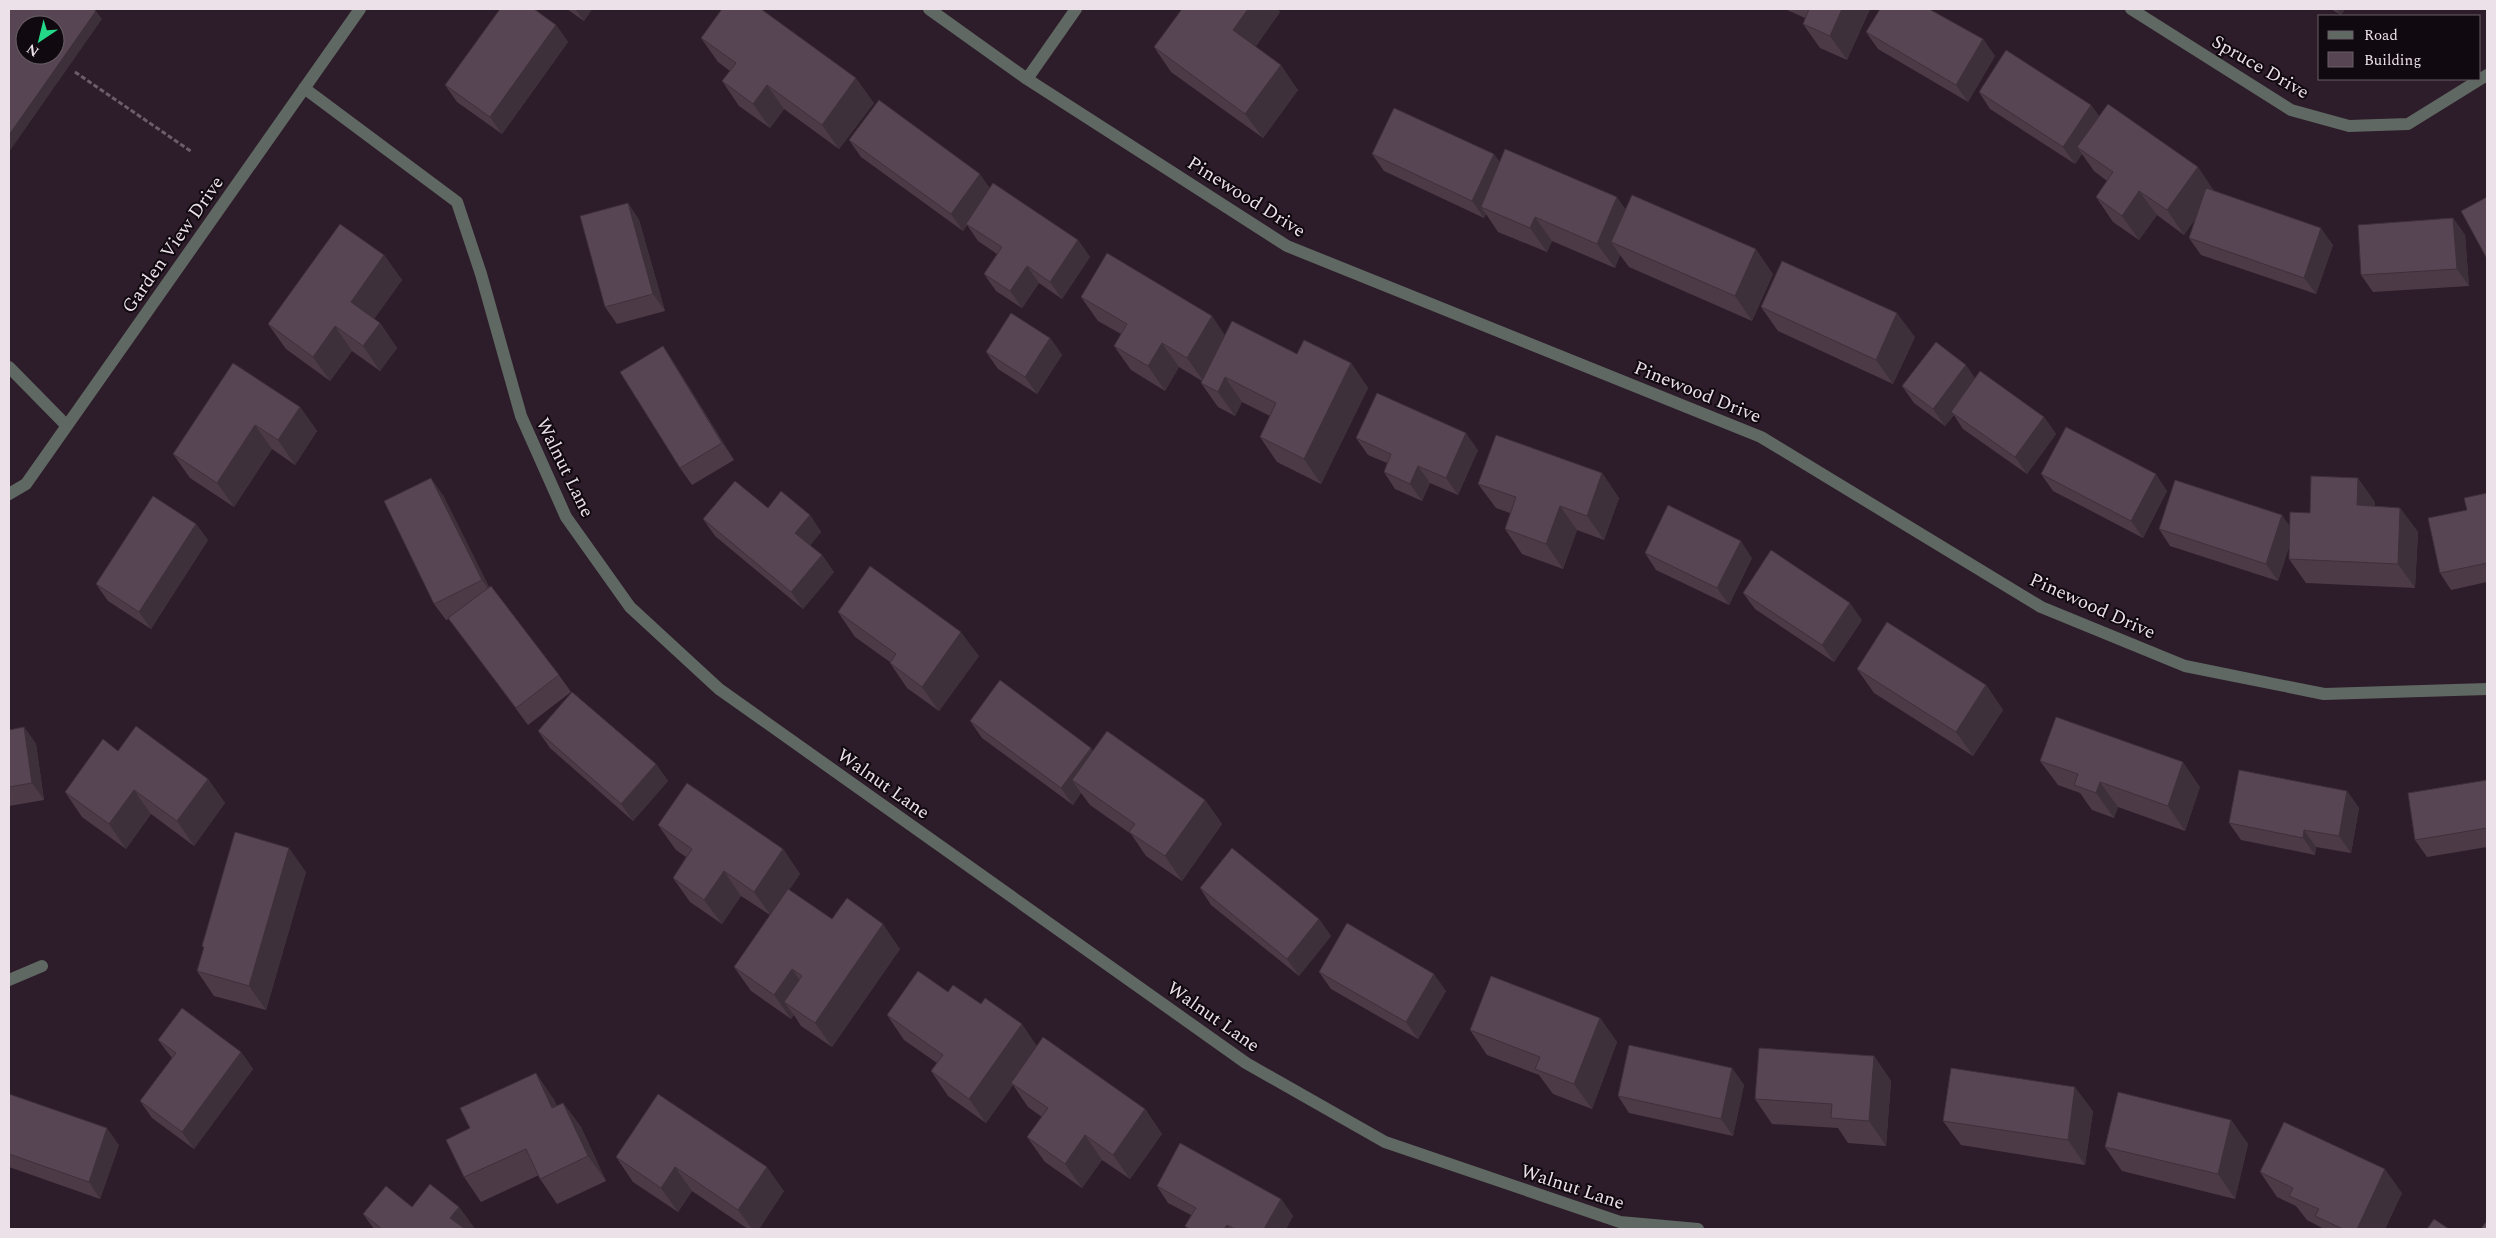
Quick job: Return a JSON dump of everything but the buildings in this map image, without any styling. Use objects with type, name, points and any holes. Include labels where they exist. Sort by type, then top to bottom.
[{"type":"street","name":"Garden View Drive","points":[[9,494],[26,484],[360,9]]},
{"type":"street","name":"Pinewood Drive","points":[[929,9],[1027,79],[1287,246],[1761,437],[2041,607],[2185,666],[2324,694],[2487,689]]},
{"type":"street","points":[[1027,79],[1076,9]]},
{"type":"street","name":"Spruce Drive","points":[[2132,9],[2292,110],[2349,126],[2408,124],[2479,80]]},
{"type":"street","name":"Walnut Lane","points":[[304,88],[457,202],[481,274],[521,416],[566,517],[630,607],[718,688],[1246,1062],[1385,1142],[1620,1222],[1698,1229]]},
{"type":"street","points":[[9,367],[67,426]]},
{"type":"street","points":[[9,980],[42,966]]},
{"type":"path","points":[[74,72],[192,152]]}]
